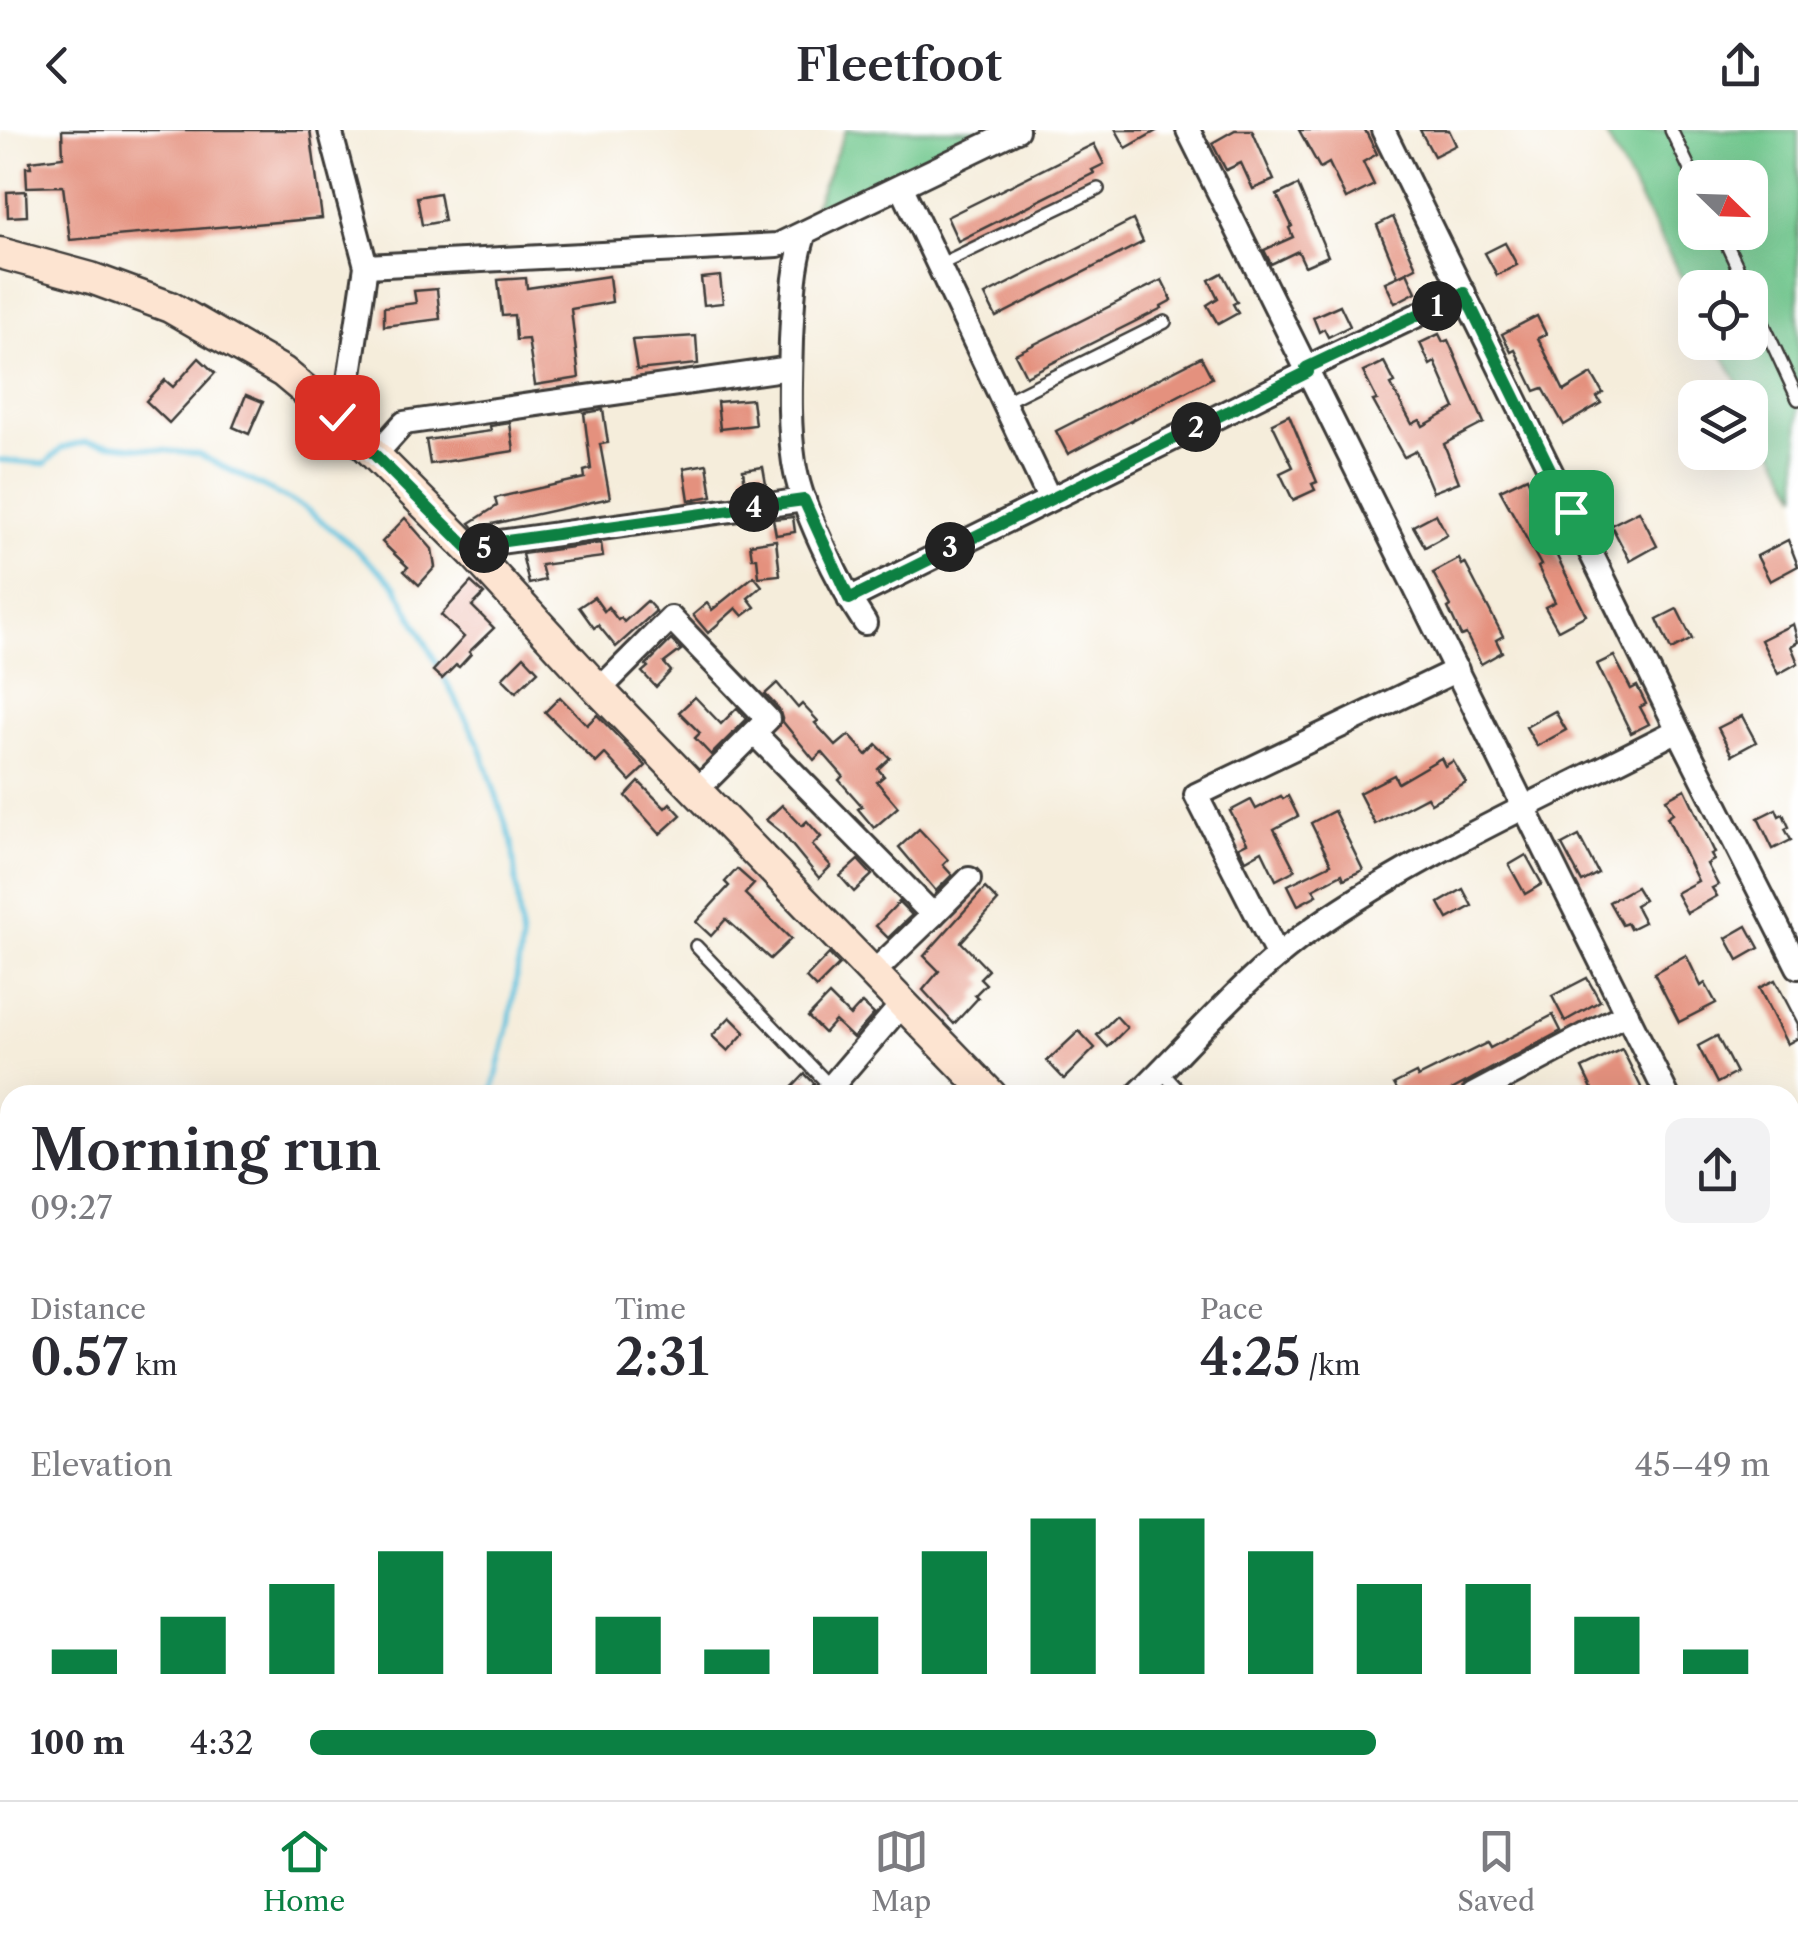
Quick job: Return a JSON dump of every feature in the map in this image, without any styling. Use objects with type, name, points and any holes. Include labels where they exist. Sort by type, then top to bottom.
[{"type":"street","points":[[330,130],[366,266],[346,394],[337,417]]},
{"type":"street","points":[[366,266],[778,245],[1016,130]]},
{"type":"street","points":[[1188,130],[1662,1085]]},
{"type":"street","points":[[1383,130],[1798,967]]},
{"type":"street","points":[[902,188],[1049,498]]},
{"type":"street","points":[[804,234],[794,266],[789,408],[794,466],[804,500],[864,623]]},
{"type":"street","points":[[0,253],[91,278],[170,306],[282,372],[337,417],[473,553],[599,690],[982,1085]]},
{"type":"street","points":[[849,599],[1464,293]]},
{"type":"street","points":[[376,454],[404,423],[790,368]]},
{"type":"street","points":[[473,553],[492,543],[804,500]]},
{"type":"street","points":[[599,690],[671,618],[768,719],[698,789]]},
{"type":"street","points":[[1278,956],[1196,794],[1457,670]]},
{"type":"street","points":[[1147,1085],[1278,956],[1379,886],[1678,730]]},
{"type":"street","points":[[754,733],[934,915]]},
{"type":"street","points":[[874,972],[969,879]]},
{"type":"street","points":[[833,1085],[904,1003]]},
{"type":"street","points":[[1491,1085],[1628,1012]]},
{"type":"lane","points":[[1671,130],[1685,160]]},
{"type":"lane","points":[[939,266],[1098,189]]},
{"type":"lane","points":[[1004,402],[1165,322]]},
{"type":"lane","points":[[1768,334],[1798,399]]},
{"type":"lane","points":[[696,946],[823,1085]]},
{"type":"lane","points":[[1161,1072],[1173,1085]]},
{"type":"green space","points":[[846,130],[990,130],[809,219]]},
{"type":"green space","points":[[1603,130],[1798,130],[1798,495],[1768,439],[1768,380],[1737,380],[1725,360],[1768,360],[1768,270],[1678,271]]},
{"type":"building","points":[[62,130],[310,130],[322,218],[70,240],[63,186],[27,187],[26,167],[31,167],[30,161],[63,157]]},
{"type":"building","points":[[1116,130],[1158,130],[1126,148]]},
{"type":"building","points":[[1235,130],[1252,130],[1274,180],[1253,189],[1241,163],[1226,170],[1212,143]]},
{"type":"building","points":[[1299,130],[1365,130],[1377,154],[1363,162],[1374,185],[1346,199],[1329,163],[1320,168]]},
{"type":"building","points":[[1420,130],[1449,130],[1456,145],[1434,156]]},
{"type":"building","points":[[1094,144],[1104,164],[1092,170],[1094,173],[958,241],[947,217]]},
{"type":"building","points":[[1298,185],[1328,256],[1305,266],[1298,251],[1271,264],[1264,250],[1293,237],[1277,195]]},
{"type":"building","points":[[26,191],[27,216],[8,217],[7,192]]},
{"type":"building","points":[[439,193],[444,221],[422,225],[417,197]]},
{"type":"building","points":[[1393,217],[1416,267],[1398,276],[1377,225]]},
{"type":"building","points":[[1133,220],[1143,242],[996,317],[985,295]]},
{"type":"building","points":[[1505,243],[1517,265],[1497,275],[1485,253]]},
{"type":"building","points":[[1407,272],[1416,292],[1395,303],[1385,282]]},
{"type":"building","points":[[1222,273],[1237,302],[1233,304],[1238,313],[1218,324],[1207,305],[1218,298],[1209,280]]},
{"type":"building","points":[[609,276],[612,302],[571,309],[579,378],[535,385],[528,339],[516,340],[514,315],[502,316],[498,280],[526,278],[527,288]]},
{"type":"building","points":[[720,276],[723,303],[704,305],[701,278]]},
{"type":"building","points":[[1162,280],[1172,300],[1162,308],[1026,376],[1015,354]]},
{"type":"building","points":[[437,289],[440,319],[384,326],[384,307],[416,303],[414,291]]},
{"type":"building","points":[[1340,305],[1350,326],[1328,337],[1324,329],[1319,332],[1313,317]]},
{"type":"building","points":[[1537,316],[1546,334],[1538,338],[1564,391],[1592,374],[1603,393],[1597,397],[1601,403],[1564,425],[1543,388],[1535,391],[1515,350],[1511,352],[1502,334]]},
{"type":"building","points":[[1439,334],[1443,342],[1448,340],[1484,423],[1444,444],[1459,482],[1433,492],[1416,451],[1404,457],[1373,401],[1377,400],[1363,372],[1384,362],[1395,383],[1391,385],[1412,424],[1420,420],[1423,426],[1455,408],[1435,362],[1430,365],[1420,343]]},
{"type":"building","points":[[696,336],[698,364],[637,370],[632,340]]},
{"type":"building","points":[[1201,357],[1212,378],[1068,454],[1056,431]]},
{"type":"building","points":[[199,358],[215,373],[169,423],[146,401],[165,380],[173,387]]},
{"type":"building","points":[[246,395],[263,402],[249,434],[233,427]]},
{"type":"building","points":[[752,399],[755,425],[720,429],[717,402]]},
{"type":"building","points":[[603,410],[608,443],[600,444],[610,498],[474,528],[470,523],[497,506],[495,498],[585,478],[584,471],[591,469],[584,413]]},
{"type":"building","points":[[1289,415],[1317,482],[1312,484],[1315,490],[1293,500],[1280,473],[1293,467],[1272,423]]},
{"type":"building","points":[[510,423],[514,451],[430,464],[426,440],[491,431],[490,426]]},
{"type":"building","points":[[707,464],[712,496],[689,500],[684,468]]},
{"type":"building","points":[[763,467],[767,490],[746,493],[743,470]]},
{"type":"building","points":[[1527,477],[1556,541],[1551,544],[1586,615],[1558,630],[1545,607],[1555,602],[1538,567],[1541,565],[1500,490]]},
{"type":"building","points":[[1639,511],[1657,546],[1630,561],[1611,525]]},
{"type":"building","points":[[1436,514],[1447,535],[1425,547],[1413,526]]},
{"type":"building","points":[[793,517],[795,532],[776,535],[773,519]]},
{"type":"building","points":[[405,518],[432,549],[435,567],[419,585],[404,571],[408,567],[382,542]]},
{"type":"building","points":[[776,540],[780,575],[759,577],[757,558],[752,558],[750,544]]},
{"type":"building","points":[[1788,540],[1798,566],[1770,581],[1757,556]]},
{"type":"building","points":[[601,543],[603,557],[541,565],[545,580],[529,584],[522,554]]},
{"type":"building","points":[[1459,559],[1462,565],[1465,563],[1503,636],[1496,640],[1502,652],[1481,664],[1466,634],[1461,636],[1448,608],[1451,606],[1433,573]]},
{"type":"building","points":[[754,576],[762,586],[748,598],[755,607],[743,616],[736,608],[708,633],[693,615],[707,603],[712,610]]},
{"type":"building","points":[[471,582],[484,594],[472,606],[494,628],[459,667],[456,665],[442,679],[433,671],[464,637],[441,615]]},
{"type":"building","points":[[594,597],[604,611],[608,607],[624,622],[647,601],[656,611],[616,647],[598,625],[594,628],[579,607]]},
{"type":"building","points":[[1677,609],[1692,639],[1671,650],[1657,619]]},
{"type":"building","points":[[1793,624],[1798,642],[1791,646],[1798,663],[1778,674],[1761,640]]},
{"type":"building","points":[[671,640],[681,650],[664,663],[671,671],[656,687],[642,672]]},
{"type":"building","points":[[524,656],[538,671],[516,692],[502,678]]},
{"type":"building","points":[[1614,656],[1631,689],[1637,686],[1646,704],[1640,707],[1649,724],[1631,733],[1597,664]]},
{"type":"building","points":[[777,683],[798,708],[802,704],[818,721],[815,723],[836,746],[849,735],[867,755],[877,745],[890,758],[878,769],[884,776],[877,782],[898,807],[874,828],[858,809],[862,806],[839,780],[843,776],[822,752],[814,760],[783,722],[779,709],[765,694]]},
{"type":"building","points":[[560,697],[587,725],[597,715],[646,766],[630,781],[605,754],[596,763],[545,712]]},
{"type":"building","points":[[695,697],[721,724],[737,708],[747,719],[711,755],[695,738],[700,733],[679,712]]},
{"type":"building","points":[[1555,711],[1566,730],[1537,746],[1526,727]]},
{"type":"building","points":[[1742,716],[1756,742],[1732,755],[1718,728]]},
{"type":"building","points":[[1441,758],[1445,766],[1453,761],[1466,783],[1431,803],[1427,797],[1375,824],[1359,793],[1394,775],[1398,783]]},
{"type":"building","points":[[639,782],[665,808],[670,803],[681,815],[660,834],[626,796]]},
{"type":"building","points":[[1685,789],[1715,853],[1711,855],[1714,860],[1707,864],[1718,885],[1712,888],[1717,896],[1687,913],[1676,893],[1698,881],[1667,817],[1673,813],[1666,799]]},
{"type":"building","points":[[1288,796],[1298,816],[1274,829],[1295,870],[1276,880],[1262,851],[1246,860],[1239,847],[1247,843],[1230,811],[1251,800],[1256,809]]},
{"type":"building","points":[[782,805],[802,826],[807,821],[821,837],[812,845],[831,866],[819,878],[782,833],[766,820]]},
{"type":"building","points":[[1776,809],[1779,816],[1783,814],[1791,840],[1773,849],[1758,818]]},
{"type":"building","points":[[1334,811],[1363,870],[1344,879],[1342,874],[1313,889],[1317,895],[1298,905],[1288,885],[1331,864],[1311,823]]},
{"type":"building","points":[[919,829],[948,860],[943,865],[952,875],[936,891],[899,847]]},
{"type":"building","points":[[1579,836],[1598,873],[1582,882],[1562,845]]},
{"type":"building","points":[[1526,855],[1542,884],[1525,894],[1509,865]]},
{"type":"building","points":[[858,860],[872,875],[854,892],[840,876]]},
{"type":"building","points":[[737,869],[754,884],[745,894],[791,939],[770,959],[726,919],[711,936],[696,922],[729,886],[725,882]]},
{"type":"building","points":[[1636,887],[1644,900],[1635,905],[1644,922],[1630,929],[1627,923],[1622,925],[1609,902]]},
{"type":"building","points":[[985,888],[998,901],[961,942],[988,970],[980,978],[986,984],[954,1024],[923,990],[939,971],[924,956]]},
{"type":"building","points":[[1463,889],[1472,906],[1448,919],[1439,903]]},
{"type":"building","points":[[899,902],[912,915],[888,938],[876,926]]},
{"type":"building","points":[[1747,926],[1759,948],[1738,960],[1726,938]]},
{"type":"building","points":[[829,954],[839,965],[816,988],[806,978]]},
{"type":"building","points":[[1686,955],[1701,986],[1705,983],[1716,1003],[1679,1022],[1654,973]]},
{"type":"building","points":[[1587,978],[1600,1001],[1565,1021],[1552,996]]},
{"type":"building","points":[[1775,980],[1798,1024],[1798,1038],[1787,1044],[1759,988]]},
{"type":"building","points":[[829,995],[850,1016],[862,1003],[874,1014],[853,1038],[835,1021],[824,1033],[808,1017]]},
{"type":"building","points":[[1553,1015],[1561,1031],[1461,1085],[1394,1084],[1416,1073],[1418,1077],[1487,1043],[1490,1048]]},
{"type":"building","points":[[1116,1016],[1127,1028],[1108,1047],[1097,1035]]},
{"type":"building","points":[[730,1017],[745,1032],[728,1051],[712,1036]]},
{"type":"building","points":[[1079,1031],[1095,1048],[1064,1079],[1047,1061]]},
{"type":"building","points":[[1717,1036],[1736,1073],[1717,1083],[1698,1046]]},
{"type":"building","points":[[1622,1049],[1640,1085],[1590,1085],[1582,1068]]},
{"type":"building","points":[[805,1074],[814,1083],[813,1085],[795,1085]]},
{"type":"waterway","points":[[0,460],[45,464],[62,448],[86,442],[198,454],[305,508],[396,586],[480,746],[512,843],[522,941],[494,1085]]},
{"type":"route","points":[[337,417],[473,553],[492,543],[804,500],[849,599],[1308,372],[1306,368],[1464,293],[1571,512]]}]
